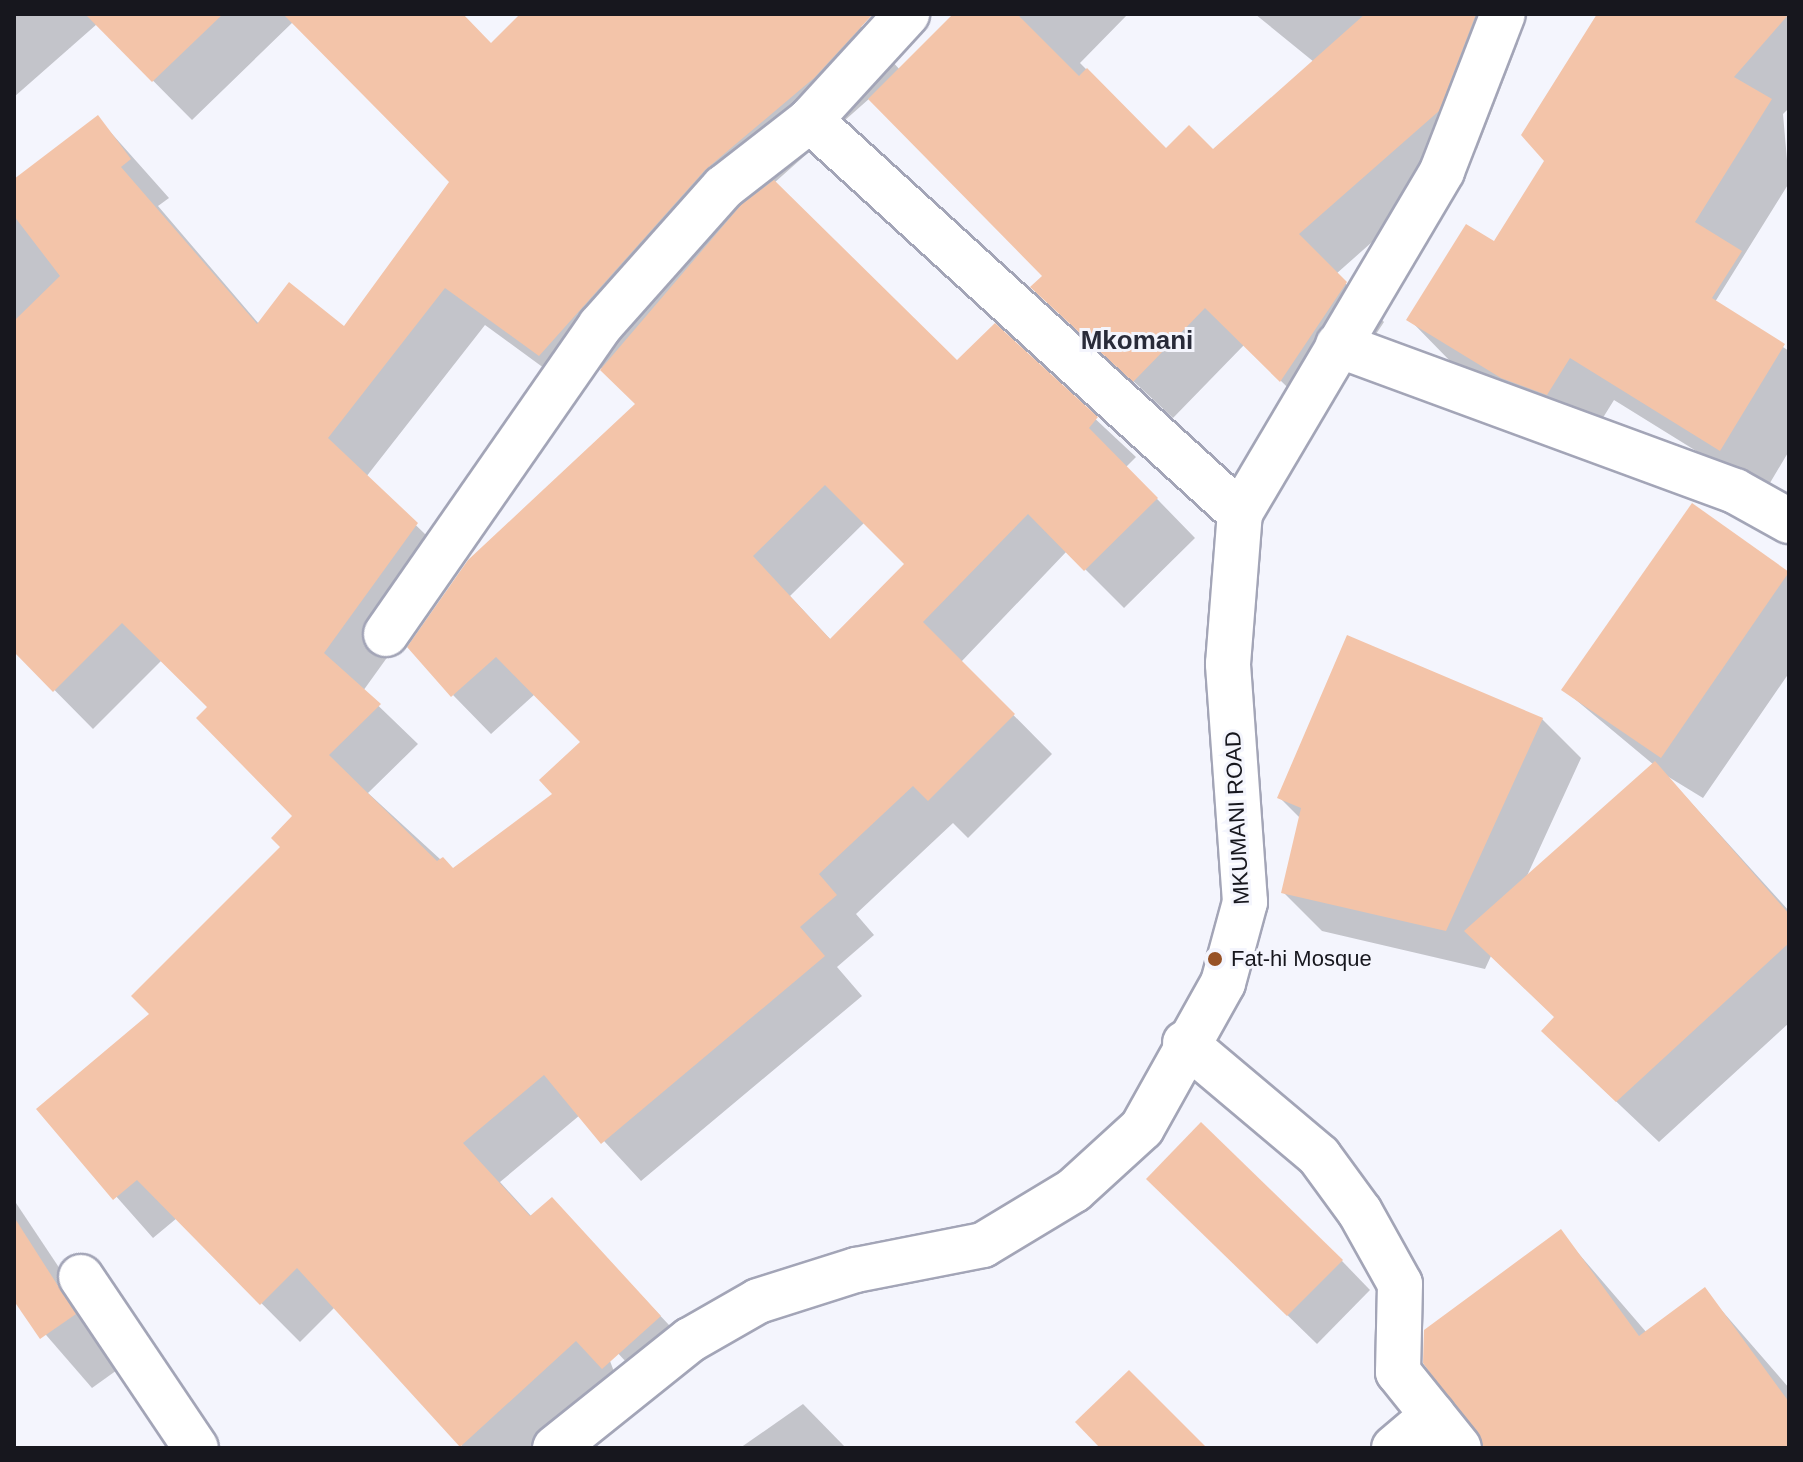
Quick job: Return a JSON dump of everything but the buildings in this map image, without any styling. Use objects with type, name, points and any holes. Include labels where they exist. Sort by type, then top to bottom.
[{"type":"street","points":[[386,634],[600,326],[724,187],[810,120],[907,14]]},
{"type":"street","name":"MKUMANI ROAD","points":[[555,1448],[690,1340],[758,1301],[856,1270],[983,1245],[1074,1190],[1142,1128],[1185,1043],[1223,983],[1245,902],[1228,664],[1240,513],[1442,171],[1503,14]]},
{"type":"street","points":[[810,120],[1240,513]]},
{"type":"street","points":[[1338,345],[1735,491],[1789,521]]},
{"type":"street","points":[[1185,1043],[1319,1156],[1360,1212],[1400,1284],[1398,1372],[1446,1432],[1394,1448]]},
{"type":"street","points":[[81,1277],[196,1448]]},
{"type":"place","name":"Fat-hi Mosque","points":[[1215,959]]},
{"type":"district","name":"Mkomani","points":[[1137,341]]}]
